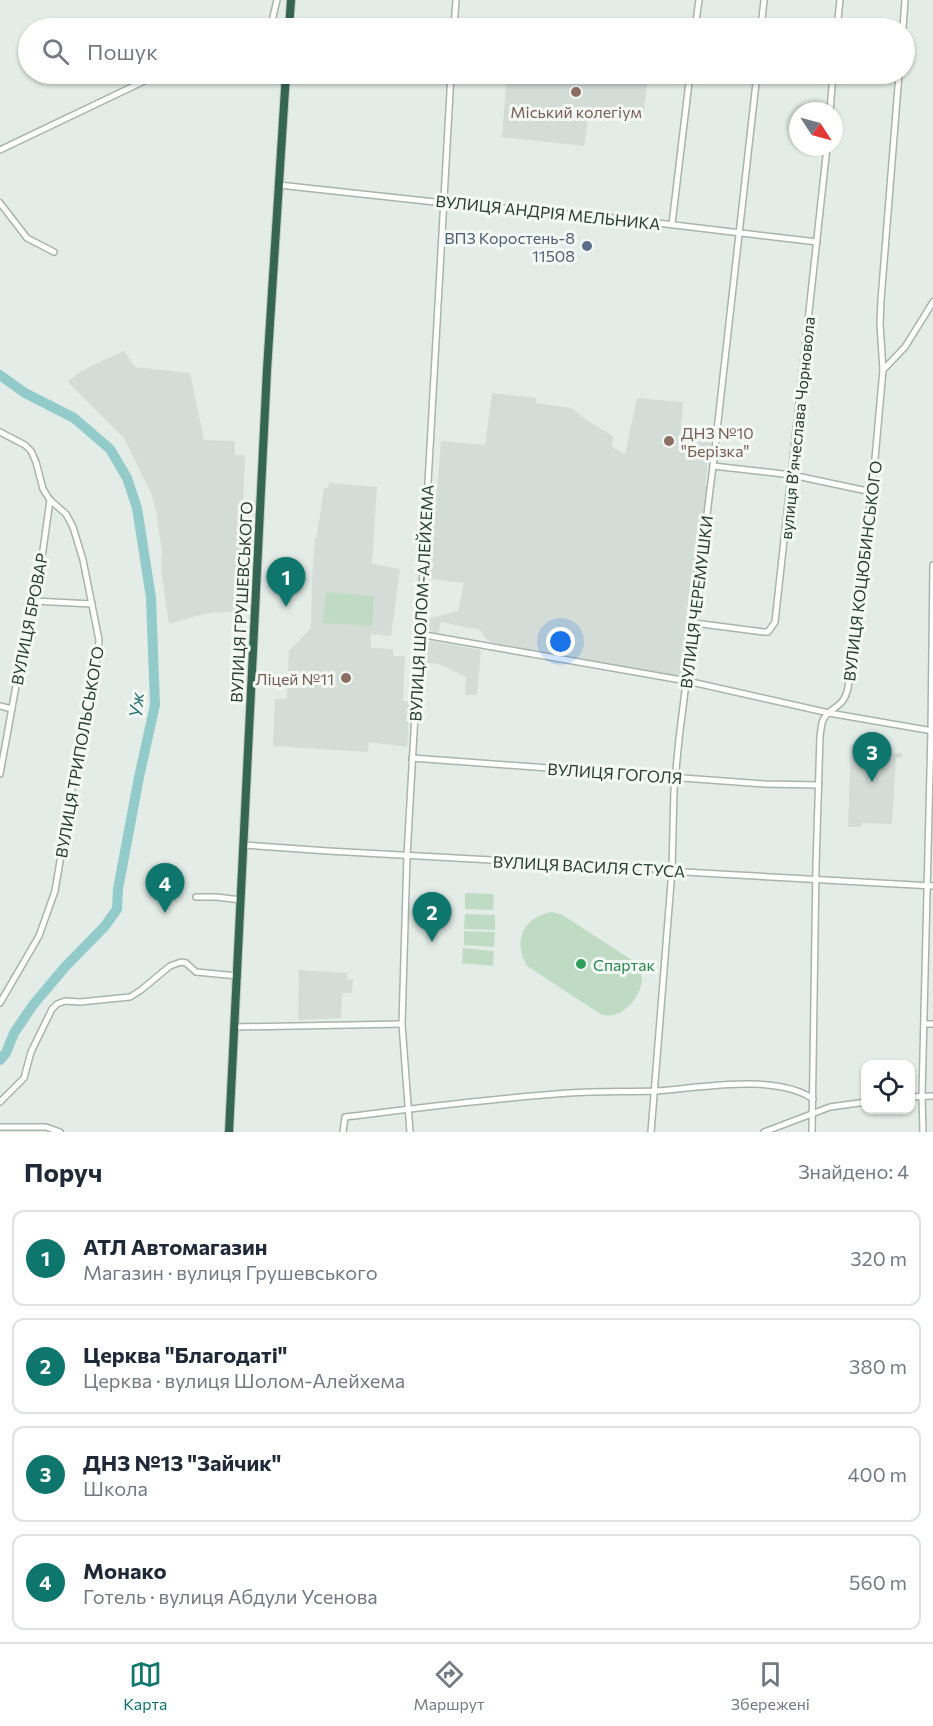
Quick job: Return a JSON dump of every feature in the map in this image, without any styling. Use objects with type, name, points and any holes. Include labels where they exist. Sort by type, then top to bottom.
[{"type":"highway","points":[[290,18],[291,0]]},
{"type":"highway","name":"ВУЛИЦЯ ГРУШЕВСЬКОГО","points":[[229,1132],[266,381],[285,84]]},
{"type":"street","points":[[273,18],[277,0]]},
{"type":"street","points":[[455,18],[456,0]]},
{"type":"street","points":[[696,18],[699,0]]},
{"type":"street","points":[[762,18],[765,0]]},
{"type":"street","points":[[838,18],[840,0]]},
{"type":"street","points":[[904,18],[905,0]]},
{"type":"street","points":[[0,150],[138,84]]},
{"type":"street","name":"ВУЛИЦЯ ШОЛОМ-АЛЕЙХЕМА","points":[[410,1132],[402,1024],[407,856],[450,84]]},
{"type":"street","points":[[672,224],[689,84]]},
{"type":"street","name":"ВУЛИЦЯ ЧЕРЕМУШКИ","points":[[651,1132],[672,870],[676,777],[756,84]]},
{"type":"street","points":[[831,102],[832,84]]},
{"type":"street","name":"ВУЛИЦЯ КОЦЮБИНСЬКОГО","points":[[812,1132],[821,730],[828,713],[842,702],[848,688],[872,492],[883,370],[880,310],[898,84]]},
{"type":"street","name":"вулиця Вʼячеслава Чорновола","points":[[694,623],[768,632],[773,627],[777,615],[826,156]]},
{"type":"street","name":"ВУЛИЦЯ АНДРІЯ МЕЛЬНИКА","points":[[279,185],[672,224],[817,242]]},
{"type":"street","points":[[0,203],[27,238],[54,252]]},
{"type":"street","points":[[883,370],[905,347],[933,302]]},
{"type":"street","points":[[0,432],[31,451],[43,489],[50,500]]},
{"type":"street","points":[[713,466],[792,476],[872,492]]},
{"type":"street","name":"ВУЛИЦЯ БРОВАР","points":[[0,774],[29,614],[37,593],[50,500]]},
{"type":"street","name":"ВУЛИЦЯ ТРИПОЛЬСЬКОГО","points":[[0,1003],[39,936],[55,891],[80,741],[98,654],[99,640],[92,604],[83,560],[73,527],[66,514],[50,500]]},
{"type":"street","points":[[923,1132],[924,1024],[930,886],[933,565]]},
{"type":"street","points":[[34,601],[92,604]]},
{"type":"street","points":[[419,634],[687,681],[828,713],[932,731]]},
{"type":"street","points":[[0,706],[12,709]]},
{"type":"street","name":"ВУЛИЦЯ ГОГОЛЯ","points":[[412,758],[765,784],[819,785]]},
{"type":"street","name":"ВУЛИЦЯ ВАСИЛЯ СТУСА","points":[[244,845],[930,886]]},
{"type":"street","points":[[196,897],[241,900]]},
{"type":"street","points":[[0,1102],[24,1078],[31,1053],[57,1004],[64,1001],[130,998],[170,966],[181,962],[186,963],[196,972],[238,976]]},
{"type":"street","points":[[924,1024],[933,1023]]},
{"type":"street","points":[[235,1027],[402,1024]]},
{"type":"street","points":[[343,1132],[345,1117],[569,1093],[654,1091],[761,1084],[791,1088],[813,1099]]},
{"type":"street","points":[[915,1097],[933,1096]]},
{"type":"street","points":[[764,1132],[813,1112],[861,1103]]},
{"type":"street","points":[[0,1127],[46,1127],[60,1132]]},
{"type":"shaded area","name":"Міський колегіум","points":[[506,84],[647,84],[644,113],[612,110],[593,114],[588,119],[584,146],[502,137]]},
{"type":"shaded area","points":[[124,351],[135,367],[190,373],[204,440],[235,441],[235,455],[245,455],[239,611],[208,613],[169,624],[161,570],[162,551],[151,493],[124,438],[68,382],[93,365]]},
{"type":"shaded area","points":[[492,393],[536,398],[536,403],[571,408],[613,436],[612,447],[625,454],[637,398],[683,402],[681,428],[712,431],[705,486],[708,487],[686,668],[683,676],[493,643],[485,638],[480,630],[441,622],[438,634],[425,625],[424,620],[458,611],[464,583],[430,579],[441,441],[485,445]]},
{"type":"shaded area","name":"Ліцей №11","points":[[329,483],[377,487],[372,564],[400,569],[391,636],[371,634],[371,648],[393,649],[393,656],[405,656],[403,701],[410,701],[407,747],[369,742],[368,752],[273,746],[275,699],[287,699],[289,651],[311,628],[312,578],[316,578],[312,577],[315,539],[324,488],[328,488]]},
{"type":"shaded area","points":[[431,641],[481,650],[477,695],[465,695],[466,677],[439,664],[420,662],[423,647]]},
{"type":"shaded area","points":[[851,744],[876,745],[886,753],[902,753],[902,758],[896,758],[892,824],[862,823],[861,827],[848,827]]},
{"type":"shaded area","points":[[299,970],[347,973],[347,980],[353,979],[352,993],[342,993],[341,1018],[298,1020]]},
{"type":"green space","points":[[326,592],[374,596],[372,626],[323,623]]},
{"type":"green space","points":[[465,893],[494,894],[493,910],[465,909]]},
{"type":"green space","name":"Спартак","points":[[551,912],[561,914],[635,962],[640,970],[641,986],[632,1002],[623,1011],[618,1014],[602,1015],[527,966],[521,948],[523,932],[533,919]]},
{"type":"green space","points":[[465,914],[495,915],[495,930],[464,929]]},
{"type":"green space","points":[[464,931],[495,932],[494,947],[464,945]]},
{"type":"green space","points":[[463,948],[494,951],[493,966],[462,963]]},
{"type":"waterway","name":"Уж","points":[[0,375],[25,393],[74,418],[110,449],[127,478],[137,508],[151,598],[155,705],[118,889],[117,909],[105,926],[65,967],[33,1005],[14,1033],[6,1053],[0,1060]]},
{"type":"place","name":"Міський колегіум","points":[[576,92]]},
{"type":"place","name":"ВПЗ Коростень-8 11508","points":[[587,246]]},
{"type":"place","name":"ДНЗ №10 \"Берізка\"","points":[[669,441]]},
{"type":"place","name":"АТЛ Автомагазин","points":[[286,607]]},
{"type":"place","name":"Ліцей №11","points":[[346,678]]},
{"type":"place","name":"ДНЗ №13 \"Зайчик\"","points":[[872,782]]},
{"type":"place","name":"Монако","points":[[165,913]]},
{"type":"place","name":"Церква \"Благодаті\"","points":[[432,942]]},
{"type":"place","name":"Спартак","points":[[581,964]]}]
